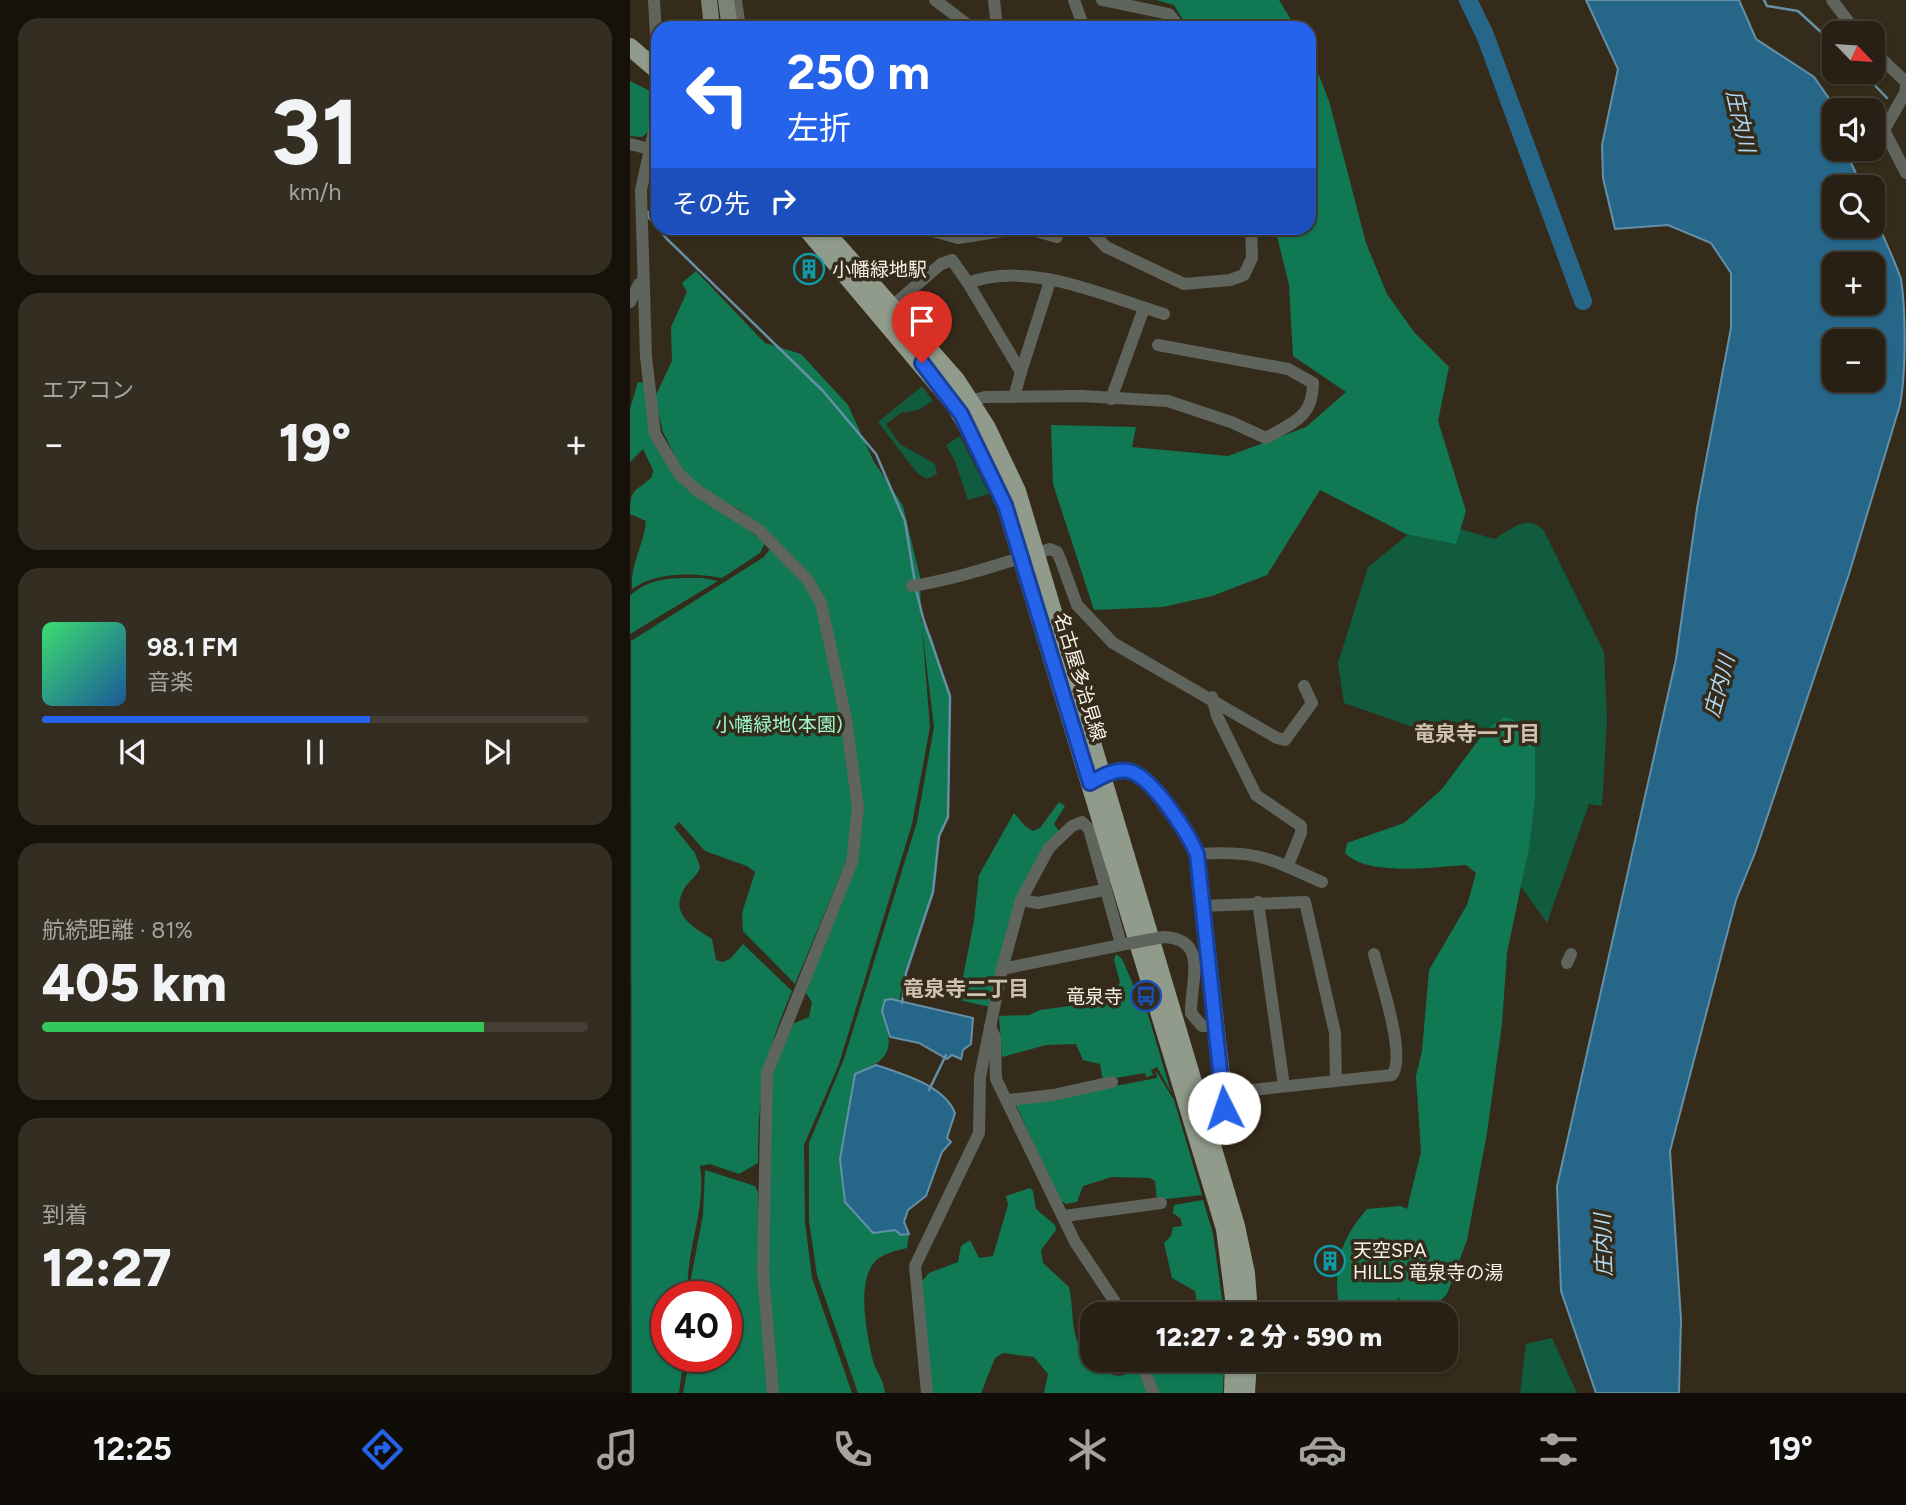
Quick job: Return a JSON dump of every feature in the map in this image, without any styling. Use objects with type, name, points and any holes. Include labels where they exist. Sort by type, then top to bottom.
[{"type":"main road","points":[[630,47],[651,64]]},
{"type":"main road","name":"名古屋多治見線","points":[[812,235],[969,404]]},
{"type":"main road","name":"名古屋多治見線","points":[[828,235],[891,307],[969,404],[1001,454],[1024,510],[1029,555],[1209,1132],[1242,1253],[1248,1302]]},
{"type":"main road","name":"名古屋多治見線","points":[[1097,779],[1225,1229],[1234,1302]]},
{"type":"main road","points":[[1233,1393],[1234,1372]]},
{"type":"main road","points":[[1246,1393],[1247,1372]]},
{"type":"street","points":[[654,0],[655,21]]},
{"type":"street","points":[[709,0],[711,21]]},
{"type":"street","points":[[726,0],[729,21]]},
{"type":"street","points":[[736,0],[739,21]]},
{"type":"street","points":[[994,0],[996,21]]},
{"type":"street","points":[[1074,0],[1082,21]]},
{"type":"street","points":[[1102,0],[1169,14],[1174,21]]},
{"type":"street","points":[[1832,0],[1848,21]]},
{"type":"street","points":[[938,1],[963,21]]},
{"type":"street","points":[[1885,63],[1906,84],[1905,93],[1884,130],[1906,173]]},
{"type":"street","points":[[630,144],[650,149]]},
{"type":"street","points":[[651,144],[641,203],[646,358],[656,434],[678,474],[698,491],[736,513],[771,540],[807,579],[821,603],[846,719],[858,808],[852,862],[767,1073],[763,1273],[773,1393]]},
{"type":"street","points":[[947,235],[958,238],[978,235]]},
{"type":"street","points":[[1050,235],[1057,237]]},
{"type":"street","points":[[1095,235],[1106,247],[1189,285],[1244,275],[1252,258],[1251,235]]},
{"type":"street","points":[[952,261],[958,238]]},
{"type":"street","points":[[891,307],[941,264],[952,261]]},
{"type":"street","points":[[952,261],[1021,372]]},
{"type":"street","points":[[968,283],[1016,276],[1050,281],[1098,292],[1164,314]]},
{"type":"street","points":[[1014,397],[1050,281]]},
{"type":"street","points":[[630,302],[639,284]]},
{"type":"street","points":[[1111,399],[1144,308]]},
{"type":"street","points":[[969,404],[1014,397],[1179,402],[1266,438],[1307,412],[1313,402],[1313,383],[1288,369],[1158,345]]},
{"type":"street","points":[[912,586],[958,576],[992,564],[1011,564],[1050,549],[1057,552],[1077,605],[1113,643],[1152,668],[1212,697],[1285,740],[1312,703],[1304,686]]},
{"type":"street","points":[[1212,697],[1217,716],[1256,795],[1301,826],[1301,833],[1288,865]]},
{"type":"street","points":[[1097,779],[1123,771],[1134,772],[1188,832],[1197,854],[1214,1026],[1224,1093],[1222,1120],[1209,1132]]},
{"type":"street","points":[[928,1393],[915,1266],[979,1133],[980,1077],[989,1027],[1021,900],[1049,848],[1072,825],[1082,822],[1089,829],[1104,890],[1124,944]]},
{"type":"street","points":[[1197,854],[1238,851],[1264,856],[1322,882]]},
{"type":"street","points":[[1021,900],[1038,903],[1104,890]]},
{"type":"street","points":[[1258,902],[1284,1086]]},
{"type":"street","points":[[1203,906],[1305,902],[1335,1033],[1336,1081]]},
{"type":"street","points":[[1002,969],[1164,937],[1181,941],[1190,949],[1196,969],[1191,1013],[1202,1026],[1214,1026]]},
{"type":"street","points":[[1224,1093],[1392,1075],[1395,1070],[1391,1022],[1374,954]]},
{"type":"street","points":[[989,1027],[995,1037],[996,1079],[1009,1100],[1075,1242],[1115,1302]]},
{"type":"street","points":[[1009,1100],[1052,1095],[1112,1082]]},
{"type":"street","points":[[1063,1216],[1161,1203]]},
{"type":"street","points":[[1145,1372],[1153,1393]]},
{"type":"green space","points":[[1156,0],[1279,0],[1292,21],[1184,21],[1174,5]]},
{"type":"green space","points":[[1316,68],[1329,101],[1366,243],[1387,294],[1414,332],[1449,367],[1438,421],[1466,511],[1456,544],[1406,534],[1320,490],[1267,575],[1212,596],[1163,607],[1094,610],[1053,484],[1051,425],[1136,427],[1132,447],[1228,456],[1306,427],[1346,392],[1293,356],[1289,285],[1277,235],[1316,235]]},
{"type":"green space","points":[[630,81],[651,92],[651,120],[649,131],[642,137],[630,136]]},
{"type":"green space","points":[[696,271],[765,343],[801,354],[848,405],[873,460],[903,506],[920,577],[921,620],[932,638],[949,697],[947,817],[938,837],[932,893],[905,973],[899,1001],[891,999],[883,1015],[888,1037],[886,1053],[875,1064],[855,1074],[895,1230],[901,1235],[909,1234],[907,1248],[888,1253],[876,1261],[865,1284],[868,1335],[873,1362],[885,1393],[858,1393],[817,1275],[809,1221],[809,1143],[844,1059],[917,822],[934,727],[922,628],[930,727],[912,824],[839,1064],[804,1145],[805,1222],[812,1278],[852,1393],[776,1393],[767,1273],[769,1086],[787,1026],[809,1017],[812,1002],[803,989],[819,954],[862,810],[825,602],[763,528],[740,510],[698,487],[682,470],[663,432],[655,397],[672,361],[671,327],[687,292],[682,283]]},
{"type":"green space","points":[[638,382],[645,383],[656,434],[671,471],[688,488],[765,543],[760,553],[722,578],[699,575],[664,576],[632,589],[633,571],[646,521],[630,514],[631,499],[635,491],[652,477],[653,470],[643,449],[630,462],[630,409]]},
{"type":"green space","points":[[922,386],[933,401],[918,410],[901,413],[886,424],[900,444],[935,464],[937,474],[927,479],[917,473],[878,422]]},
{"type":"green space","points":[[960,436],[989,494],[968,500],[955,461],[946,445]]},
{"type":"green space","points":[[1427,519],[1494,539],[1525,523],[1538,526],[1544,531],[1604,652],[1607,720],[1602,806],[1589,804],[1547,923],[1515,878],[1530,763],[1525,724],[1462,744],[1344,703],[1338,663],[1368,567]]},
{"type":"green space","name":"小幡緑地(本園)","points":[[772,546],[804,582],[817,605],[841,717],[854,810],[847,859],[795,984],[743,931],[742,913],[755,872],[747,866],[705,851],[679,822],[674,827],[695,853],[700,867],[680,898],[682,913],[686,919],[712,939],[716,960],[722,962],[730,959],[743,944],[792,991],[764,1075],[759,1115],[758,1163],[739,1174],[710,1164],[700,1166],[701,1199],[688,1281],[651,1281],[651,1372],[682,1372],[679,1393],[632,1393],[631,641],[764,557]]},
{"type":"green space","points":[[703,578],[718,581],[630,634],[630,596],[638,589],[664,580]]},
{"type":"green space","points":[[1504,717],[1517,721],[1535,746],[1535,797],[1529,848],[1507,953],[1502,1024],[1487,1133],[1467,1240],[1447,1294],[1439,1302],[1403,1302],[1398,1298],[1396,1302],[1338,1302],[1337,1284],[1340,1258],[1343,1246],[1357,1222],[1367,1209],[1401,1206],[1407,1209],[1421,1152],[1416,1076],[1422,1051],[1429,970],[1467,905],[1476,873],[1466,865],[1402,869],[1369,865],[1345,853],[1347,843],[1404,823],[1442,789],[1486,730]]},
{"type":"green space","points":[[1059,802],[1065,806],[1054,824],[1059,831],[1042,850],[990,1007],[912,989],[915,983],[955,989],[962,982],[974,921],[979,875],[1014,813],[1033,831],[1040,828]]},
{"type":"green space","points":[[1116,954],[1122,959],[1135,989],[1141,991],[1171,1092],[1157,1067],[1151,1070],[1153,1075],[1146,1077],[1145,1073],[1103,1080],[1100,1064],[1083,1060],[1076,1044],[1046,1045],[1002,1057],[999,1016],[1029,1015],[1040,1010],[1077,1005],[1100,991],[1117,989],[1120,982],[1114,960]]},
{"type":"green space","points":[[1156,1071],[1174,1100],[1202,1195],[1157,1200],[1155,1181],[1150,1178],[1112,1177],[1083,1186],[1077,1202],[1066,1204],[1059,1199],[1016,1105],[1157,1078]]},
{"type":"green space","points":[[705,1170],[755,1186],[758,1192],[759,1274],[769,1393],[683,1393],[687,1372],[742,1372],[742,1281],[691,1281],[703,1215]]},
{"type":"green space","points":[[1030,1188],[1036,1209],[1055,1225],[1056,1230],[1041,1250],[1043,1263],[1069,1287],[1074,1328],[1080,1348],[1080,1372],[1111,1372],[1120,1376],[1140,1372],[1148,1393],[1044,1393],[1048,1374],[1034,1357],[1003,1353],[995,1358],[981,1393],[931,1393],[921,1282],[929,1273],[958,1262],[961,1246],[970,1240],[979,1258],[993,1256],[1008,1205],[1006,1196]]},
{"type":"green space","points":[[1203,1200],[1213,1234],[1222,1302],[1197,1302],[1195,1291],[1172,1278],[1164,1243],[1171,1236],[1173,1227],[1182,1226],[1181,1219],[1173,1213],[1174,1205]]},
{"type":"green space","points":[[1552,1338],[1577,1393],[1520,1393],[1526,1344]]},
{"type":"green space","points":[[1152,1372],[1224,1372],[1223,1393],[1158,1393]]},
{"type":"water","name":"庄内川","points":[[1586,0],[1739,0],[1756,39],[1814,77],[1829,98],[1822,98],[1822,161],[1850,161],[1857,175],[1822,175],[1822,238],[1884,238],[1901,279],[1904,308],[1904,360],[1900,405],[1849,574],[1755,853],[1736,900],[1670,1151],[1681,1320],[1679,1393],[1596,1393],[1561,1291],[1557,1186],[1676,659],[1697,508],[1731,328],[1731,273],[1711,243],[1668,225],[1615,229],[1603,178],[1602,145],[1618,69]]},
{"type":"water","points":[[891,999],[973,1018],[971,1044],[963,1050],[961,1059],[952,1055],[947,1059],[919,1043],[890,1037],[882,1011],[885,1000]]},
{"type":"water","points":[[876,1065],[932,1088],[950,1103],[955,1113],[947,1138],[951,1142],[942,1152],[926,1196],[908,1210],[904,1222],[909,1234],[901,1235],[895,1230],[873,1233],[845,1202],[840,1159],[855,1074]]},
{"type":"waterway","points":[[1468,0],[1485,35],[1583,301]]},
{"type":"waterway","points":[[1764,0],[1767,6],[1798,11],[1822,33]]},
{"type":"waterway","points":[[1874,84],[1887,98]]},
{"type":"waterway","points":[[648,212],[651,220]]},
{"type":"waterway","points":[[664,235],[823,391],[876,454],[905,521],[915,583]]},
{"type":"waterway","points":[[902,1003],[906,973],[933,892],[939,836],[948,817],[950,696],[923,618],[916,589]]},
{"type":"waterway","points":[[929,1090],[946,1055]]},
{"type":"place","name":"小幡緑地駅","points":[[809,269]]},
{"type":"place","name":"竜泉寺","points":[[1146,996]]},
{"type":"place","name":"天空SPA HILLS 竜泉寺の湯","points":[[1330,1261]]},
{"type":"district","name":"竜泉寺一丁目","points":[[1477,733]]},
{"type":"district","name":"竜泉寺二丁目","points":[[966,988]]},
{"type":"route","points":[[922,363],[961,414],[1005,505],[1090,783],[1104,775],[1134,772],[1188,832],[1197,854],[1224,1108]]}]
